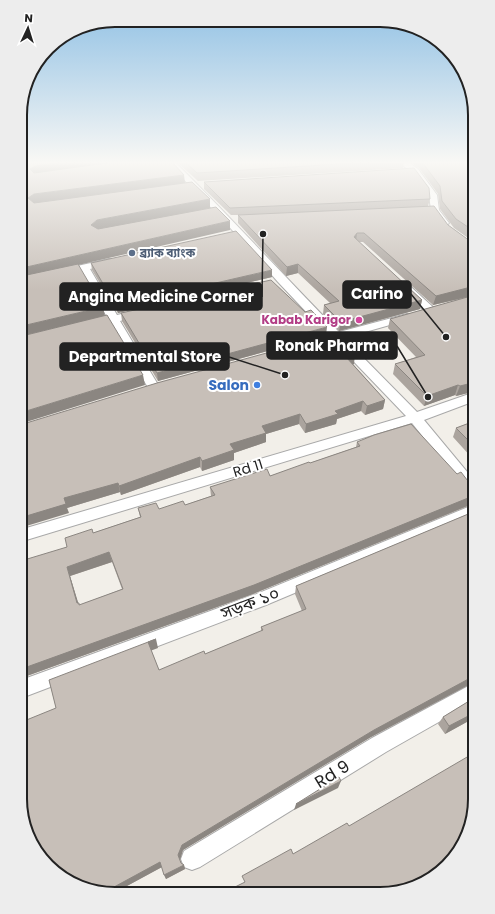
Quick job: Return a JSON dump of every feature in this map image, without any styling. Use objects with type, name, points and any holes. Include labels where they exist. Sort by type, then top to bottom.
[{"type":"street","points":[[212,205],[216,212],[232,220],[235,234],[282,280],[415,418],[468,483]]},
{"type":"street","points":[[432,205],[431,210],[450,231]]},
{"type":"street","points":[[53,274],[122,259]]},
{"type":"street","points":[[84,268],[112,319],[154,388]]},
{"type":"street","points":[[266,284],[282,280]]},
{"type":"street","points":[[398,280],[431,311]]},
{"type":"street","points":[[306,345],[444,307]]},
{"type":"street","points":[[82,326],[151,310]]},
{"type":"street","points":[[139,393],[169,384]]},
{"type":"street","name":"Rd 11","points":[[27,534],[415,418],[468,398]]},
{"type":"street","name":"সড়ক ১০","points":[[27,687],[260,600],[468,513]]},
{"type":"street","name":"Rd 9","points":[[192,859],[379,745],[468,695]]},
{"type":"building","points":[[27,205],[180,205],[97,220],[91,225],[98,229],[216,207],[230,221],[27,267]]},
{"type":"building","points":[[227,205],[304,205],[230,208]]},
{"type":"building","points":[[445,205],[468,205],[468,227],[456,219]]},
{"type":"building","points":[[434,206],[448,225],[468,240],[468,288],[436,296],[364,233],[357,233],[354,237],[422,300],[341,322],[324,305],[339,301],[298,264],[287,267],[238,215]]},
{"type":"building","points":[[236,231],[272,270],[116,306],[91,263]]},
{"type":"building","points":[[78,264],[103,307],[27,325],[27,275]]},
{"type":"building","points":[[271,280],[305,312],[311,310],[327,327],[157,373],[121,313]]},
{"type":"building","points":[[468,297],[468,384],[458,385],[427,396],[395,364],[425,355],[390,319]]},
{"type":"building","points":[[107,315],[143,375],[27,411],[27,335]]},
{"type":"building","points":[[336,334],[355,354],[346,357],[385,400],[367,406],[363,401],[335,411],[338,414],[306,424],[300,414],[262,426],[266,433],[230,444],[234,450],[202,461],[200,457],[119,486],[118,483],[64,498],[66,504],[27,516],[27,423],[157,383]]},
{"type":"building","points":[[411,424],[457,474],[461,472],[468,481],[468,498],[254,585],[27,667],[27,559],[67,547],[65,538],[92,529],[93,533],[141,517],[138,508],[156,503],[159,509],[183,501],[185,505],[215,495],[210,487],[267,469],[270,476],[360,446],[357,442],[374,435]],"holes":[[[109,552],[123,589],[79,605],[79,603],[77,603],[67,567]]]},
{"type":"building","points":[[468,424],[468,440],[456,428]]},
{"type":"building","points":[[468,514],[468,679],[374,730],[182,845],[178,855],[181,863],[184,865],[164,875],[160,862],[114,887],[92,884],[71,875],[62,869],[45,852],[39,843],[32,827],[27,805],[27,720],[56,708],[49,680],[148,642],[159,670],[204,651],[205,654],[263,630],[261,627],[306,609],[296,586]]},
{"type":"building","points":[[468,702],[468,716],[449,726],[443,717]]},
{"type":"building","points":[[468,757],[468,805],[465,822],[461,833],[450,852],[442,861],[419,878],[386,887],[235,887],[245,882],[242,876],[291,849],[293,854],[347,823],[349,826]]},
{"type":"building","points":[[339,777],[341,781],[296,804]]},
{"type":"place","name":"Angina Medicine Corner","points":[[263,234]]},
{"type":"place","name":"ব্র্যাক ব্যাংক","points":[[132,253]]},
{"type":"place","name":"Kabab Karigor","points":[[359,320]]},
{"type":"place","name":"Carino","points":[[446,337]]},
{"type":"place","name":"Departmental Store","points":[[285,375]]},
{"type":"place","name":"Salon","points":[[257,385]]},
{"type":"place","name":"Ronak Pharma","points":[[428,397]]}]
